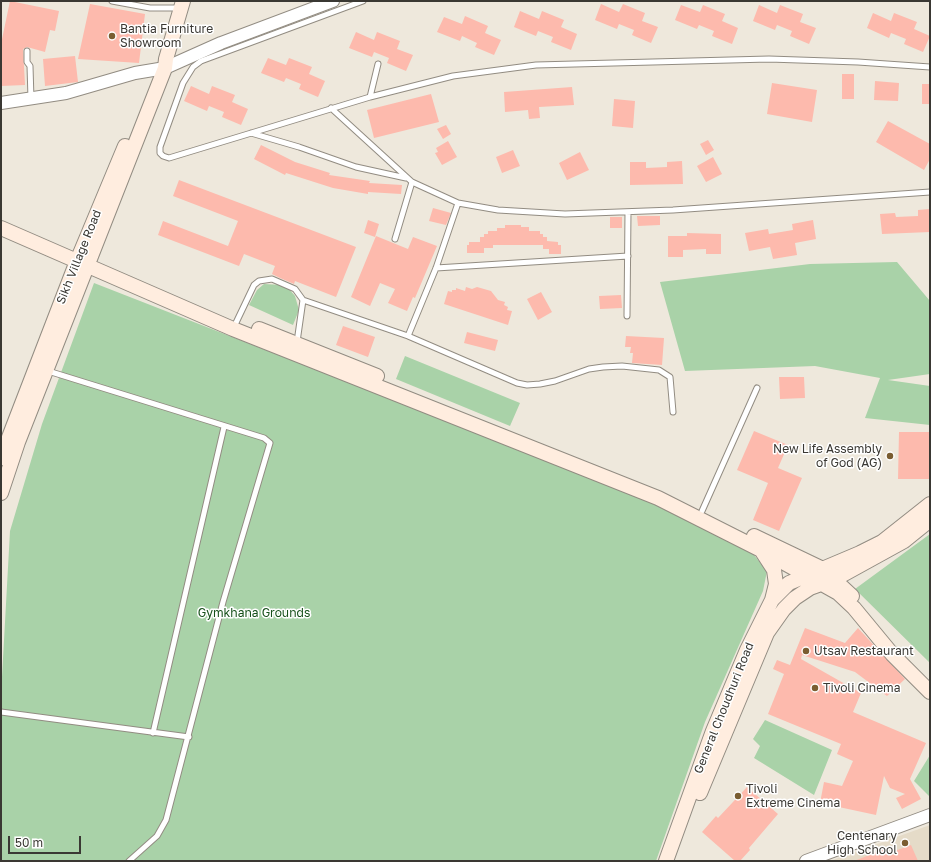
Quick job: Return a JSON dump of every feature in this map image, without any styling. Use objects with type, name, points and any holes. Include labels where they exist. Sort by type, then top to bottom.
[{"type":"main road","name":"Sikh Village Road","points":[[1,458],[84,260],[163,65],[182,5]]},
{"type":"main road","points":[[1,220],[84,260]]},
{"type":"main road","points":[[1,228],[84,260],[235,325],[658,498],[761,550],[823,569],[849,593],[930,679]]},
{"type":"main road","points":[[1,493],[18,442],[47,371],[84,260]]},
{"type":"main road","points":[[235,325],[297,343],[668,495],[702,511],[788,558],[808,576],[838,593],[854,608],[892,654],[930,692]]},
{"type":"main road","points":[[823,569],[860,554],[882,542],[930,504]]},
{"type":"main road","name":"General Choudhuri Road","points":[[676,861],[710,768],[767,633],[784,609],[795,598],[810,588],[835,579],[904,541],[930,520]]},
{"type":"main road","points":[[761,550],[774,570],[776,584],[772,600]]},
{"type":"main road","name":"General Choudhuri Road","points":[[666,861],[713,731],[747,650],[772,600],[789,583],[823,569]]},
{"type":"main road","points":[[849,593],[848,580],[850,571]]},
{"type":"street","points":[[1,103],[31,100],[66,93],[163,65],[333,1]]},
{"type":"street","points":[[806,861],[930,815]]},
{"type":"lane","points":[[112,1],[150,8],[182,5]]},
{"type":"lane","points":[[363,1],[200,61],[193,67],[183,83],[160,147],[160,153],[168,158],[331,108],[453,76],[536,65],[769,59],[858,62],[930,67]]},
{"type":"lane","points":[[27,51],[27,62],[30,66],[31,100]]},
{"type":"lane","points":[[370,97],[378,64]]},
{"type":"lane","points":[[331,108],[410,180]]},
{"type":"lane","points":[[250,133],[299,147],[356,167],[410,180],[458,203],[498,210],[565,214],[628,212],[930,192]]},
{"type":"lane","points":[[395,239],[410,180]]},
{"type":"lane","points":[[408,336],[436,268],[458,203]]},
{"type":"lane","points":[[627,316],[628,212]]},
{"type":"lane","points":[[436,268],[628,256]]},
{"type":"lane","points":[[235,325],[254,286],[264,279],[272,279],[295,288],[303,300],[408,336],[517,383],[527,385],[555,381],[589,369],[603,367],[622,366],[659,370],[670,377],[673,412]]},
{"type":"lane","points":[[297,343],[303,300]]},
{"type":"lane","points":[[47,371],[224,427],[264,438],[270,443],[223,602],[189,737],[162,830],[129,861]]},
{"type":"lane","points":[[702,511],[757,388]]},
{"type":"lane","points":[[153,733],[224,427]]},
{"type":"lane","points":[[1,712],[189,737]]},
{"type":"shaded area","name":"Centenary High School","points":[[930,825],[930,861],[830,861]]},
{"type":"green space","points":[[897,262],[930,301],[930,374],[888,380],[930,386],[930,425],[865,418],[880,378],[815,366],[685,371],[660,282],[810,264]]},
{"type":"green space","name":"Gymkhana Grounds","points":[[94,283],[657,503],[750,550],[767,571],[763,591],[705,722],[656,861],[1,861],[1,695],[10,531],[42,424]]},
{"type":"green space","points":[[264,284],[282,285],[289,289],[295,296],[299,310],[293,325],[249,305],[257,290]]},
{"type":"green space","points":[[405,356],[520,403],[510,426],[396,379]]},
{"type":"green space","points":[[930,534],[930,663],[855,589]]},
{"type":"green space","points":[[765,720],[832,750],[814,795],[754,758],[760,746],[753,739]]},
{"type":"green space","points":[[930,755],[930,797],[914,781]]},
{"type":"building","points":[[10,1],[59,11],[55,31],[50,30],[45,52],[27,47],[23,49],[25,85],[1,86],[1,44]]},
{"type":"building","name":"Bantia Furniture Showroom","points":[[90,4],[145,14],[139,63],[78,59]]},
{"type":"building","points":[[601,4],[619,12],[623,4],[645,13],[642,21],[658,27],[651,43],[632,35],[634,30],[619,24],[617,29],[595,20]]},
{"type":"building","points":[[681,5],[700,12],[703,5],[725,14],[722,21],[738,28],[732,44],[712,36],[714,31],[699,25],[697,29],[675,20]]},
{"type":"building","points":[[759,5],[777,13],[780,5],[803,14],[800,22],[816,28],[809,44],[790,36],[792,31],[777,25],[775,30],[753,21]]},
{"type":"building","points":[[520,11],[539,19],[542,11],[564,20],[561,27],[577,34],[571,50],[551,42],[553,37],[538,31],[536,36],[514,27]]},
{"type":"building","points":[[873,13],[891,21],[894,13],[917,22],[914,29],[930,36],[923,52],[904,44],[906,39],[891,33],[889,38],[867,28]]},
{"type":"building","points":[[465,16],[488,26],[485,33],[501,40],[494,55],[475,47],[477,43],[462,36],[460,41],[437,32],[444,17],[462,24]]},
{"type":"building","points":[[356,32],[374,40],[377,32],[400,41],[397,49],[413,55],[406,71],[387,63],[389,58],[374,52],[372,57],[349,48]]},
{"type":"building","points":[[75,56],[78,82],[45,86],[43,59]]},
{"type":"building","points":[[268,58],[286,65],[289,58],[312,67],[309,74],[325,81],[318,97],[299,89],[301,84],[286,78],[284,82],[261,73]]},
{"type":"building","points":[[842,74],[854,74],[854,99],[842,99]]},
{"type":"building","points":[[875,81],[899,83],[898,101],[874,100]]},
{"type":"building","points":[[772,83],[817,90],[812,122],[767,114]]},
{"type":"building","points":[[922,84],[930,84],[930,104],[922,104]]},
{"type":"building","points":[[191,86],[209,94],[212,86],[235,95],[232,102],[248,109],[241,125],[222,117],[224,112],[209,106],[207,111],[184,101]]},
{"type":"building","points":[[572,87],[574,105],[539,107],[540,118],[529,119],[528,110],[505,112],[504,92]]},
{"type":"building","points":[[431,94],[439,122],[374,138],[367,110]]},
{"type":"building","points":[[614,99],[635,101],[633,128],[612,126]]},
{"type":"building","points":[[888,121],[930,144],[930,159],[924,170],[876,142]]},
{"type":"building","points":[[446,125],[451,134],[443,139],[437,129]]},
{"type":"building","points":[[708,140],[714,150],[706,155],[700,144]]},
{"type":"building","points":[[448,141],[457,157],[442,165],[435,153],[438,152],[436,148]]},
{"type":"building","points":[[261,145],[295,162],[330,173],[329,175],[370,181],[369,183],[402,185],[401,194],[368,192],[368,194],[333,188],[286,173],[285,175],[254,159]]},
{"type":"building","points":[[513,150],[520,166],[502,173],[496,157]]},
{"type":"building","points":[[580,152],[589,170],[567,180],[559,163]]},
{"type":"building","points":[[713,157],[722,174],[706,182],[697,166]]},
{"type":"building","points":[[682,161],[683,184],[630,185],[630,162],[646,162],[646,168],[667,167],[667,162]]},
{"type":"building","points":[[179,180],[356,247],[336,297],[295,281],[294,284],[280,278],[272,274],[275,266],[244,254],[239,266],[158,235],[163,221],[228,246],[238,221],[173,196]]},
{"type":"building","points":[[433,208],[451,213],[446,225],[429,221]]},
{"type":"building","points":[[930,209],[930,232],[882,234],[880,214],[895,213],[896,217],[918,216],[918,210]]},
{"type":"building","points":[[637,216],[660,216],[660,225],[638,226]]},
{"type":"building","points":[[610,217],[622,217],[622,228],[610,228]]},
{"type":"building","points":[[368,220],[379,224],[375,237],[364,233]]},
{"type":"building","points":[[813,220],[816,239],[795,243],[797,255],[773,259],[770,247],[749,251],[745,233],[768,229],[769,234],[793,230],[792,224]]},
{"type":"building","points":[[505,225],[521,225],[521,227],[529,227],[529,231],[540,231],[540,234],[543,234],[543,237],[547,237],[547,241],[558,242],[558,245],[561,245],[561,254],[549,254],[549,249],[543,249],[543,245],[493,245],[493,248],[484,248],[484,253],[467,253],[467,245],[469,245],[469,242],[480,242],[480,237],[484,237],[484,234],[488,234],[488,231],[497,231],[497,228],[505,228]]},
{"type":"building","points":[[687,233],[721,234],[721,254],[706,254],[706,249],[683,250],[683,257],[668,257],[668,236],[687,236]]},
{"type":"building","points":[[376,236],[408,249],[413,237],[437,246],[415,298],[413,297],[407,311],[388,303],[395,289],[380,283],[370,306],[351,297]]},
{"type":"building","points":[[466,287],[472,289],[477,287],[491,291],[498,300],[505,302],[504,305],[508,307],[507,310],[512,311],[508,325],[444,304],[448,291],[452,292],[452,290],[456,290],[456,288],[465,291]]},
{"type":"building","points":[[541,292],[552,312],[538,320],[527,299]]},
{"type":"building","points":[[621,295],[622,308],[600,309],[599,296]]},
{"type":"building","points":[[343,326],[375,337],[368,357],[336,345]]},
{"type":"building","points":[[467,332],[498,340],[495,351],[464,343]]},
{"type":"building","points":[[626,336],[664,338],[662,365],[632,363],[633,353],[630,353],[631,347],[625,347]]},
{"type":"building","points":[[779,377],[804,377],[805,398],[780,399]]},
{"type":"building","points":[[754,431],[788,445],[778,468],[802,478],[779,531],[753,520],[768,483],[737,470]]},
{"type":"building","points":[[899,432],[930,432],[930,479],[898,479]]},
{"type":"building","points":[[805,628],[845,643],[858,628],[905,679],[887,696],[855,672],[802,655],[801,659],[861,693],[853,712],[926,743],[910,779],[921,799],[902,809],[896,798],[905,794],[890,788],[884,776],[876,815],[820,803],[824,782],[842,786],[853,761],[837,754],[841,744],[768,714],[784,674],[773,669],[777,660],[790,665]]},
{"type":"building","points":[[747,787],[778,814],[740,861],[735,861],[702,832],[716,816],[718,818]]},
{"type":"building","points":[[911,845],[918,861],[854,861],[885,849],[887,854]]},
{"type":"place","name":"Bantia Furniture Showroom","points":[[112,36]]},
{"type":"place","name":"New Life Assembly of God (AG)","points":[[890,456]]},
{"type":"place","name":"Utsav Restaurant","points":[[806,651]]},
{"type":"place","name":"Tivoli Cinema","points":[[815,688]]},
{"type":"place","name":"Tivoli Extreme Cinema","points":[[738,796]]},
{"type":"place","name":"Centenary High School","points":[[905,843]]}]
